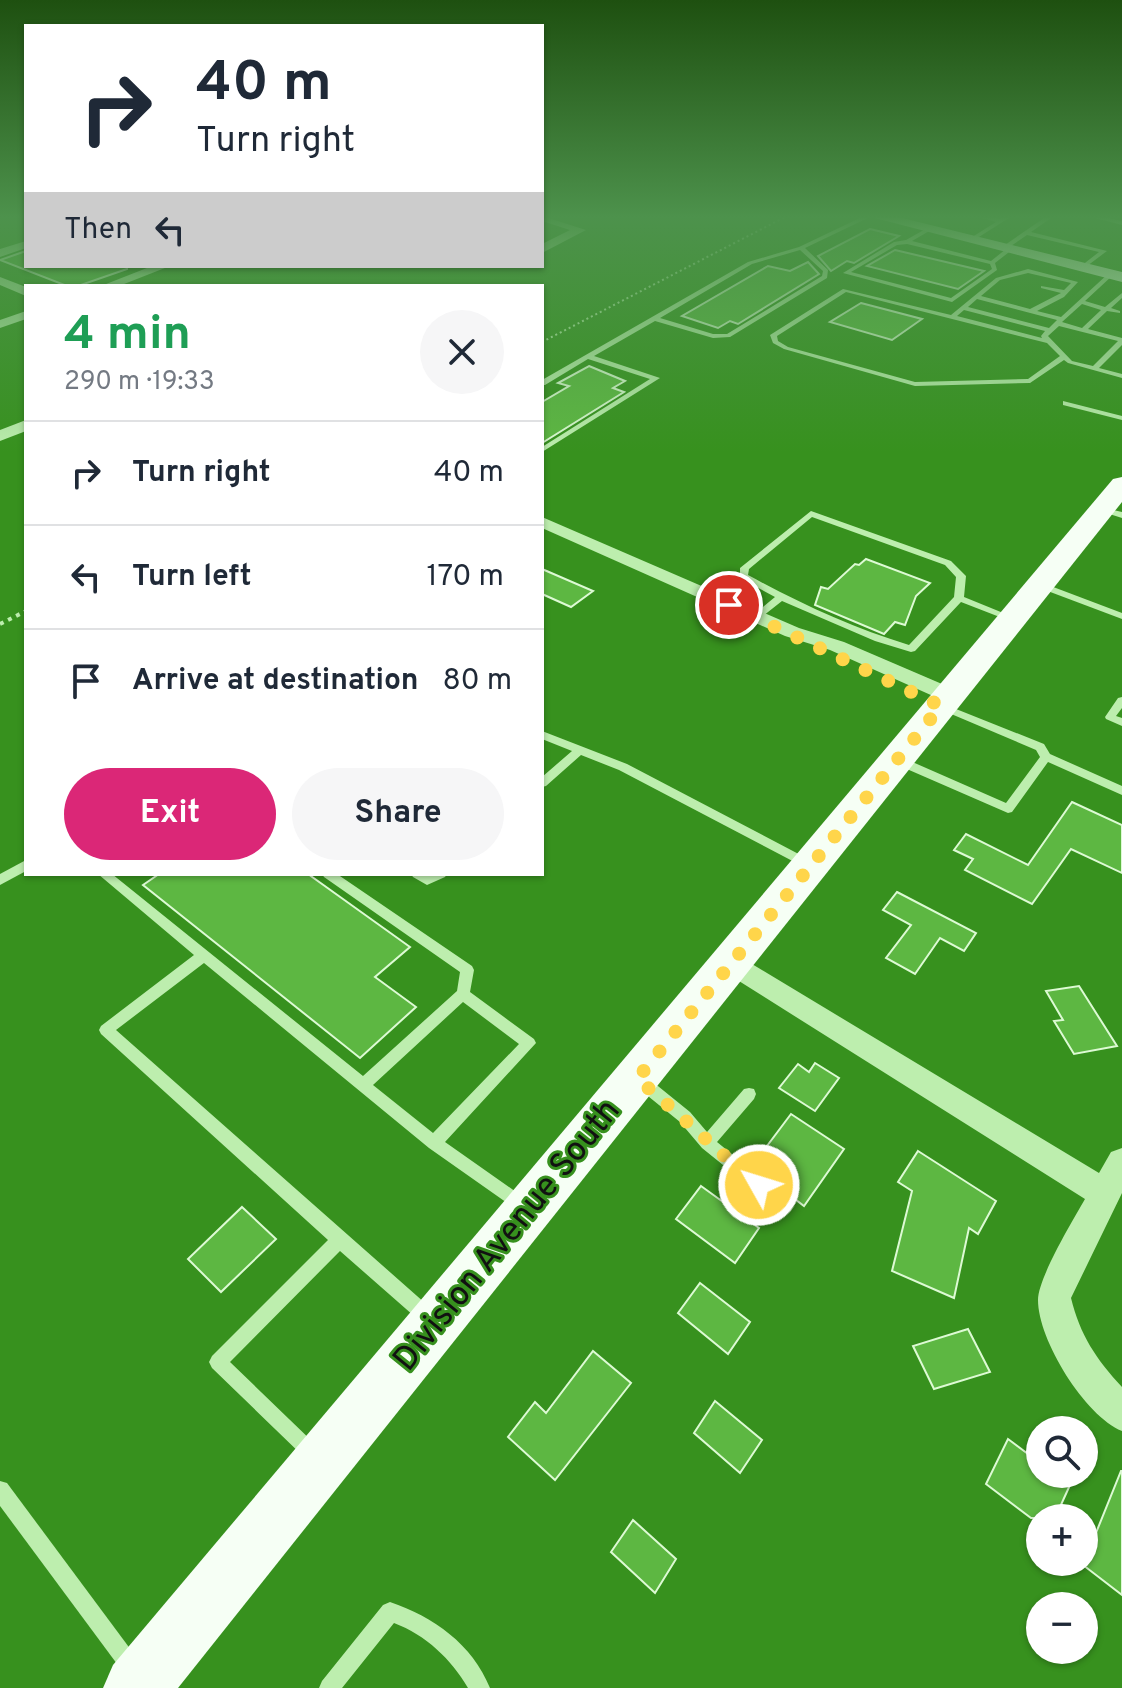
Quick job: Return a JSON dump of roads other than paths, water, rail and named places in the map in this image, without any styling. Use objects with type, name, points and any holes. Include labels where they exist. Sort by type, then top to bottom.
[{"type":"main road","name":"Division Avenue South","points":[[139,1684],[812,867],[1026,602],[1116,503]]},
{"type":"street","points":[[0,324],[24,316]]},
{"type":"street","points":[[0,436],[24,426]]},
{"type":"street","points":[[544,523],[792,632],[827,655],[945,700]]},
{"type":"street","points":[[732,963],[1105,1194]]},
{"type":"street","points":[[1122,1162],[1054,1298],[1062,1331],[1082,1369],[1122,1413]]},
{"type":"lane","points":[[544,382],[697,295]]},
{"type":"lane","points":[[657,319],[713,336],[728,336],[796,295]]},
{"type":"lane","points":[[837,295],[773,335],[775,342],[873,375],[915,384],[1030,381],[1063,357]]},
{"type":"lane","points":[[841,295],[858,299]]},
{"type":"lane","points":[[868,295],[1046,341],[1063,357],[1122,376]]},
{"type":"lane","points":[[931,295],[952,300],[959,295]]},
{"type":"lane","points":[[952,317],[979,295]]},
{"type":"lane","points":[[1031,311],[1059,295]]},
{"type":"lane","points":[[1046,341],[1044,336],[1049,330],[1090,295]]},
{"type":"lane","points":[[1086,327],[1122,295]]},
{"type":"lane","points":[[976,297],[1122,340],[1094,369]]},
{"type":"lane","points":[[1080,302],[1101,313],[1116,313]]},
{"type":"lane","points":[[1112,302],[1116,313]]},
{"type":"lane","points":[[873,303],[902,304]]},
{"type":"lane","points":[[964,308],[1049,330]]},
{"type":"lane","points":[[1101,313],[1116,313]]},
{"type":"lane","points":[[1086,327],[1102,327]]},
{"type":"lane","points":[[544,449],[656,378],[589,357]]},
{"type":"lane","points":[[1066,403],[1122,418]]},
{"type":"lane","points":[[811,514],[948,563],[961,576],[959,598],[911,649],[888,643],[781,597],[743,576],[745,568],[811,514]]},
{"type":"lane","points":[[756,617],[781,597]]},
{"type":"lane","points":[[959,598],[1026,602],[1122,616]]},
{"type":"lane","points":[[945,700],[1040,747],[1046,757],[1122,791]]},
{"type":"lane","points":[[1122,700],[1110,717],[1122,722]]},
{"type":"lane","points":[[544,736],[623,767],[812,867]]},
{"type":"lane","points":[[544,781],[580,750]]},
{"type":"lane","points":[[896,760],[1008,809],[1046,757]]},
{"type":"lane","points":[[0,880],[24,866]]},
{"type":"lane","points":[[106,876],[434,1143],[478,1171],[529,1211]]},
{"type":"lane","points":[[331,876],[467,970],[463,994],[363,1085]]},
{"type":"lane","points":[[204,955],[106,1030],[436,1324]]},
{"type":"lane","points":[[434,1143],[529,1043],[463,994]]},
{"type":"lane","points":[[637,1079],[685,1117],[707,1143],[759,1185]]},
{"type":"lane","points":[[707,1143],[749,1094]]},
{"type":"lane","points":[[322,1462],[218,1362],[340,1240]]},
{"type":"lane","points":[[0,1490],[139,1684]]},
{"type":"lane","points":[[329,1688],[390,1612],[418,1620],[463,1657],[480,1688]]}]
